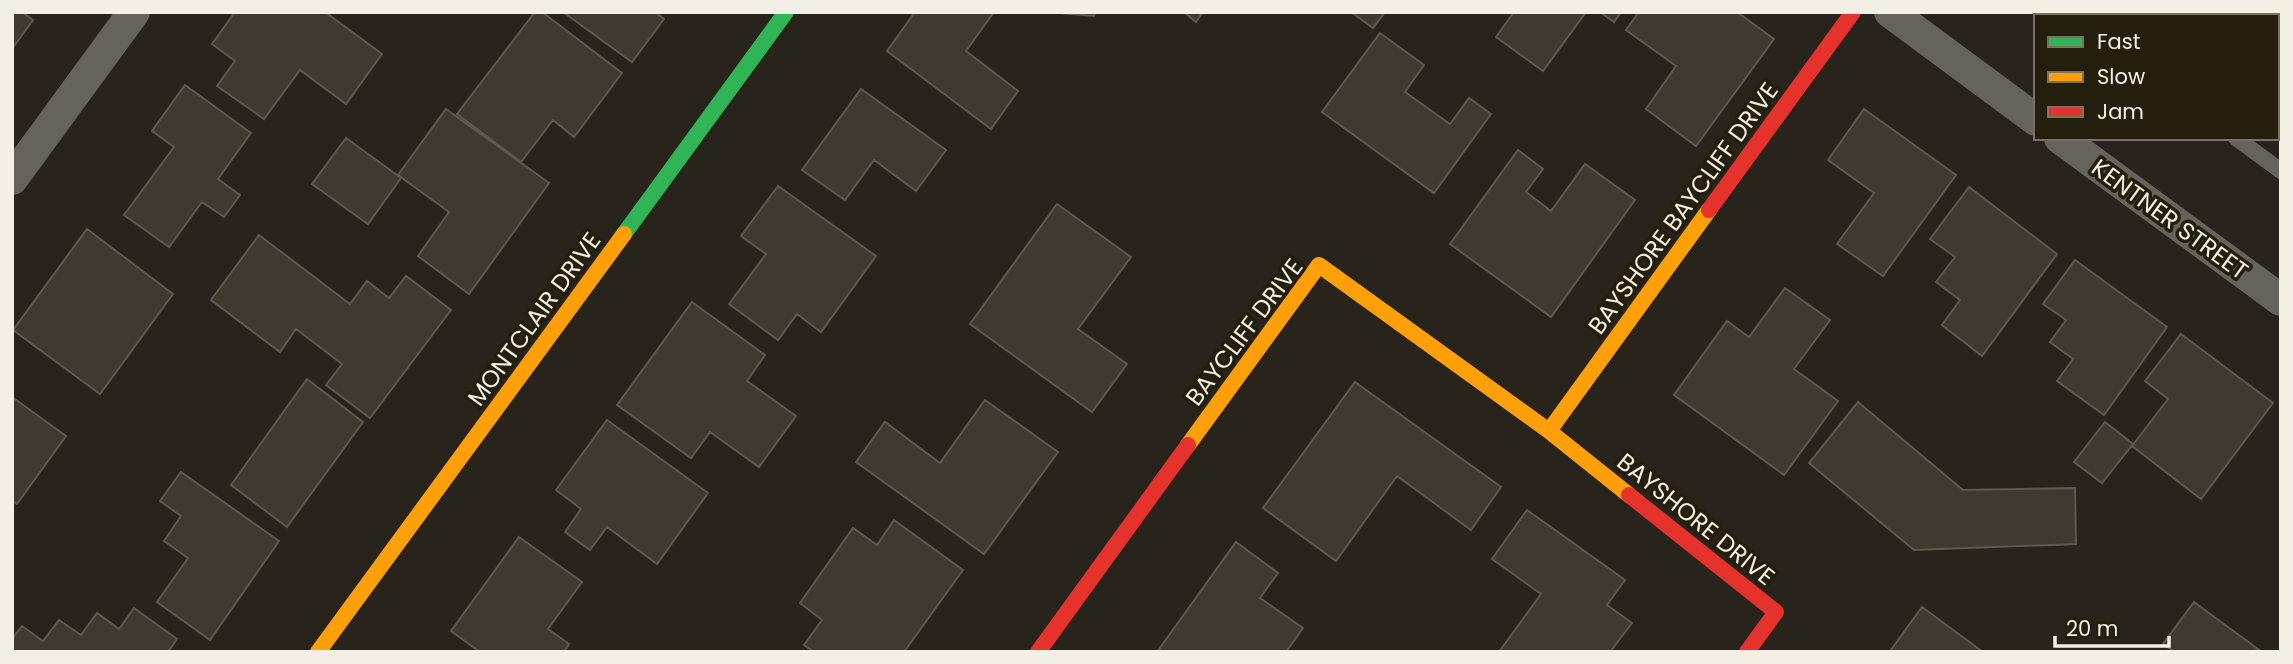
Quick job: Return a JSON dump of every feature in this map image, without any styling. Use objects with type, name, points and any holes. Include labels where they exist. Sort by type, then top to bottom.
[{"type":"street","points":[[12,179],[134,12]]},
{"type":"street","name":"MONTCLAIR DRIVE","points":[[318,652],[786,12]]},
{"type":"street","name":"BAYSHORE BAYCLIFF DRIVE","points":[[1549,431],[1853,12]]},
{"type":"street","points":[[1890,12],[2034,119]]},
{"type":"street","name":"KENTNER STREET","points":[[2063,140],[2281,300]]},
{"type":"street","name":"BAYCLIFF DRIVE","points":[[1038,652],[1320,265],[1549,431]]},
{"type":"street","name":"BAYSHORE DRIVE","points":[[1549,431],[1776,612],[1747,652]]},
{"type":"lane","points":[[2239,140],[2281,172]]},
{"type":"building","points":[[12,12],[22,12],[33,20],[12,49]]},
{"type":"building","points":[[235,12],[325,12],[382,54],[346,104],[300,70],[264,119],[217,86],[235,61],[212,44]]},
{"type":"building","points":[[535,12],[542,12],[622,73],[574,137],[553,120],[521,162],[457,114]]},
{"type":"building","points":[[563,12],[655,12],[664,19],[632,62]]},
{"type":"building","points":[[915,12],[994,12],[966,51],[1018,91],[991,129],[887,51]]},
{"type":"building","points":[[1048,12],[1095,12],[1094,16]]},
{"type":"building","points":[[1184,12],[1203,12],[1196,22]]},
{"type":"building","points":[[1351,12],[1385,12],[1373,28]]},
{"type":"building","points":[[1514,12],[1586,12],[1543,71],[1496,37]]},
{"type":"building","points":[[1600,12],[1621,12],[1614,22]]},
{"type":"building","points":[[1639,12],[1737,12],[1774,39],[1696,146],[1646,109],[1676,66],[1626,30]]},
{"type":"building","points":[[1380,33],[1424,65],[1405,92],[1450,124],[1469,98],[1491,114],[1434,193],[1322,112]]},
{"type":"building","points":[[185,85],[251,133],[218,179],[240,195],[224,217],[202,202],[169,247],[124,215],[174,147],[152,131]]},
{"type":"building","points":[[861,89],[946,150],[916,191],[874,160],[845,200],[802,170]]},
{"type":"building","points":[[446,109],[549,183],[469,294],[418,256],[449,212],[398,175]]},
{"type":"building","points":[[1864,109],[1956,175],[1883,276],[1837,244],[1874,193],[1828,160]]},
{"type":"building","points":[[346,138],[401,178],[368,224],[312,184]]},
{"type":"building","points":[[1518,150],[1543,169],[1526,192],[1551,211],[1585,164],[1635,200],[1551,317],[1450,244]]},
{"type":"building","points":[[778,186],[876,256],[821,332],[797,314],[778,340],[729,304],[766,254],[741,236]]},
{"type":"building","points":[[1969,187],[2057,254],[1982,356],[1942,325],[1960,300],[1936,282],[1955,257],[1930,239]]},
{"type":"building","points":[[1057,204],[1131,257],[1078,329],[1127,364],[1092,412],[970,324]]},
{"type":"building","points":[[87,229],[173,294],[100,394],[13,330]]},
{"type":"building","points":[[259,235],[350,304],[367,281],[389,298],[406,276],[451,310],[370,418],[326,385],[342,364],[296,329],[280,352],[211,300]]},
{"type":"building","points":[[2075,260],[2167,327],[2104,415],[2057,381],[2073,359],[2050,342],[2066,320],[2043,304]]},
{"type":"building","points":[[1785,288],[1830,320],[1794,369],[1838,401],[1784,475],[1674,395],[1727,321],[1749,337]]},
{"type":"building","points":[[692,302],[765,355],[747,381],[796,416],[759,467],[710,432],[691,458],[617,405]]},
{"type":"building","points":[[2181,334],[2273,403],[2201,499],[2132,446],[2168,399],[2145,381]]},
{"type":"building","points":[[307,379],[363,422],[287,527],[231,485]]},
{"type":"building","points":[[1355,382],[1501,487],[1471,530],[1397,476],[1336,561],[1263,508]]},
{"type":"building","points":[[12,397],[66,436],[17,504],[12,501]]},
{"type":"building","points":[[985,400],[1058,452],[984,554],[856,462],[885,422],[940,463]]},
{"type":"building","points":[[1858,402],[1963,490],[2075,488],[2076,544],[1914,550],[1809,463]]},
{"type":"building","points":[[607,420],[708,493],[657,564],[607,527],[590,550],[565,532],[581,509],[556,490]]},
{"type":"building","points":[[2105,422],[2133,444],[2102,483],[2074,462]]},
{"type":"building","points":[[181,472],[279,541],[210,640],[157,602],[188,558],[164,541],[181,516],[160,501]]},
{"type":"building","points":[[1527,510],[1625,580],[1607,605],[1632,623],[1610,652],[1499,652],[1541,594],[1492,559]]},
{"type":"building","points":[[894,520],[963,570],[904,652],[814,652],[804,645],[822,620],[800,603],[853,528],[877,545]]},
{"type":"building","points":[[519,537],[582,582],[548,629],[569,644],[564,652],[480,652],[451,631]]},
{"type":"building","points":[[1236,542],[1278,573],[1260,598],[1303,628],[1286,652],[1157,652]]},
{"type":"building","points":[[2194,602],[2262,652],[2175,652],[2163,644]]},
{"type":"building","points":[[1922,607],[1983,652],[1893,652],[1891,650]]},
{"type":"building","points":[[134,608],[177,639],[168,652],[12,652],[12,639],[22,626],[43,641],[59,620],[81,635],[97,613],[119,629]]},
{"type":"traffic: fast","points":[[624,234],[786,12]]},
{"type":"traffic: slow","points":[[1549,431],[1709,210]]},
{"type":"traffic: slow","points":[[318,652],[624,234]]},
{"type":"traffic: slow","points":[[1188,445],[1319,265],[1549,431],[1629,495]]},
{"type":"traffic: jam","points":[[1709,210],[1853,12]]},
{"type":"traffic: jam","points":[[1038,652],[1188,445]]},
{"type":"traffic: jam","points":[[1629,495],[1776,612],[1747,652]]}]
